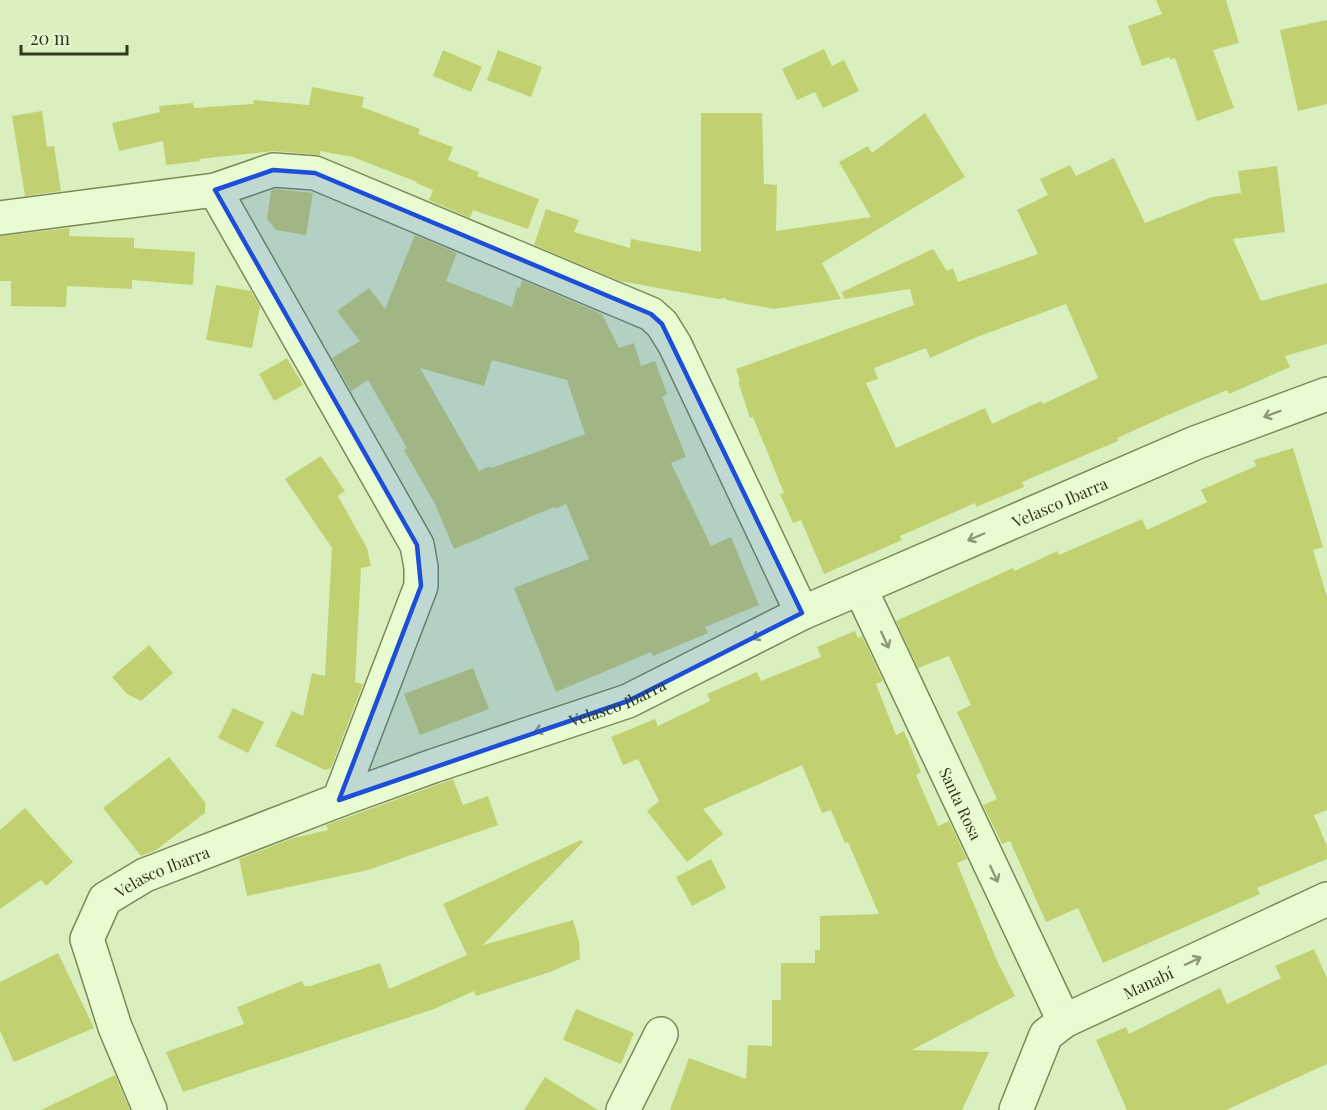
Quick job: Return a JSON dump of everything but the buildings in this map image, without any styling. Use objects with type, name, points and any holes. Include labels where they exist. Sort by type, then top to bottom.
[{"type":"street","points":[[0,218],[215,190],[273,170],[315,173],[651,314],[662,324],[675,345],[802,614]]},
{"type":"street","points":[[215,190],[417,544],[421,567],[421,586],[339,800]]},
{"type":"street","name":"Velasco Ibarra","points":[[150,1110],[115,1027],[87,939],[105,899],[145,875],[339,800],[628,701],[802,614],[860,588],[1195,443],[1326,398]]},
{"type":"street","name":"Santa Rosa","points":[[860,588],[1064,1021]]},
{"type":"street","name":"Manabí","points":[[1016,1110],[1046,1035],[1064,1021],[1327,899]]},
{"type":"street","points":[[623,1110],[661,1034]]},
{"type":"highlighted area","points":[[273,170],[315,173],[651,314],[662,324],[802,613],[628,701],[339,800],[421,586],[417,545],[215,190]]}]
